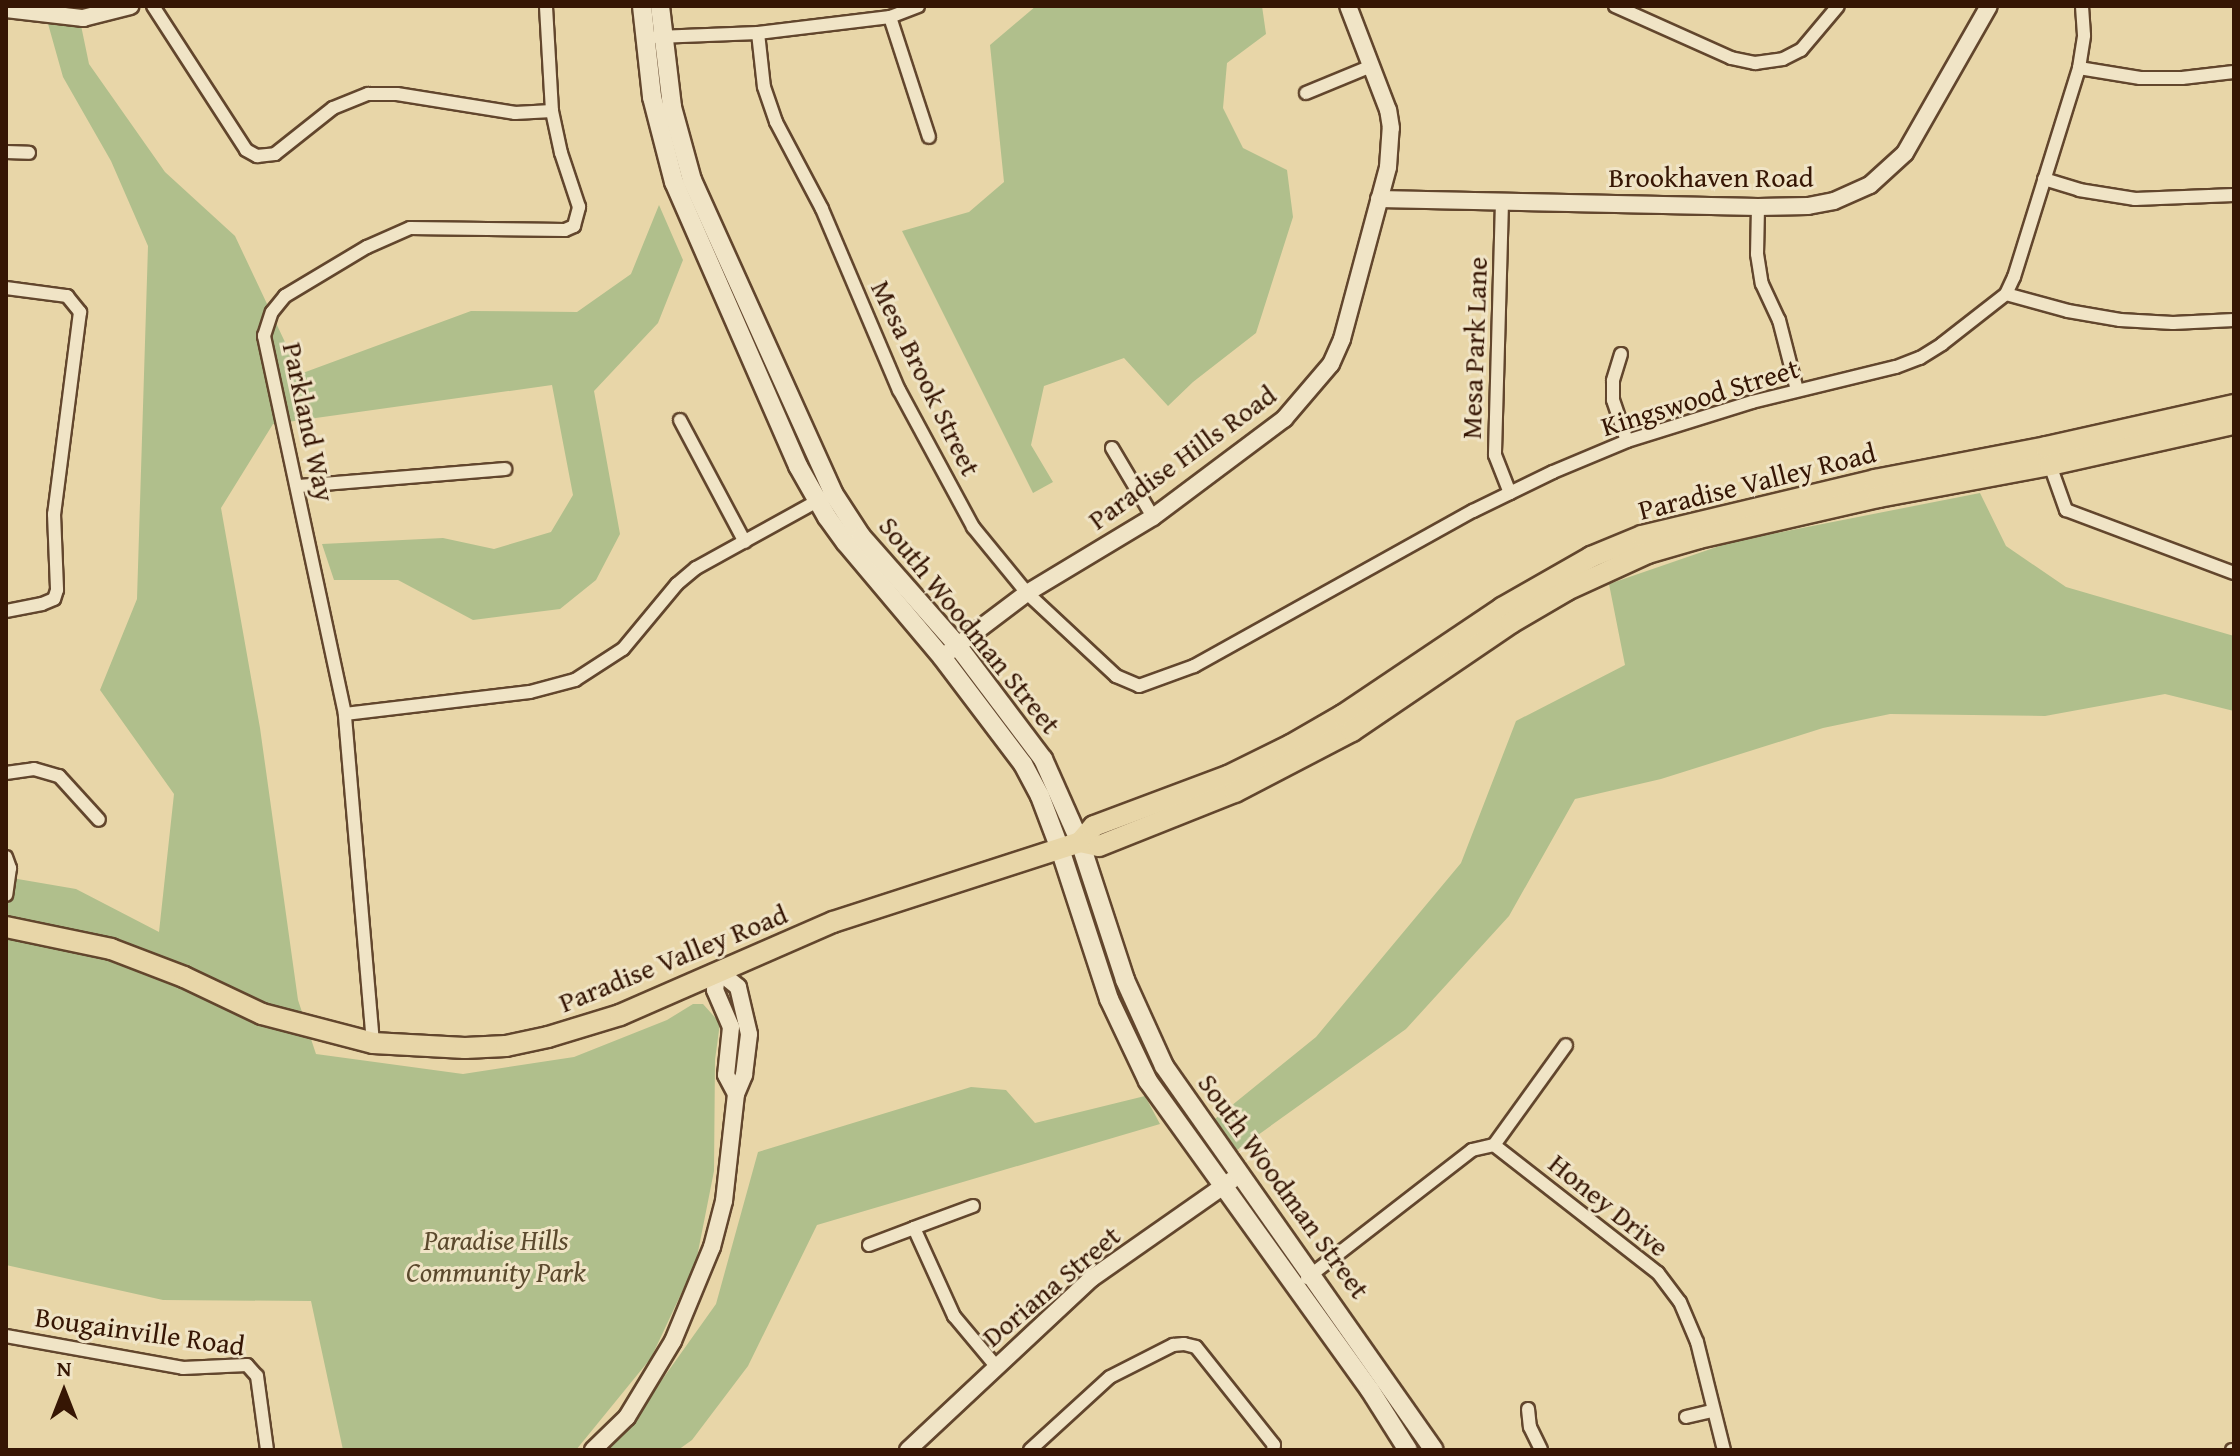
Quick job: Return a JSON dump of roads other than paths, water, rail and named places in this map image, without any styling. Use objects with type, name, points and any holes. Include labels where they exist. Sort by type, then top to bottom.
[{"type":"main road","name":"South Woodman Street","points":[[642,6],[654,38],[692,180],[846,543],[942,657],[1023,764],[1040,796],[1060,849],[1109,999],[1148,1081],[1313,1274],[1434,1450]]},
{"type":"main road","name":"South Woodman Street","points":[[654,38],[660,6]]},
{"type":"main road","name":"Paradise Valley Road","points":[[6,927],[111,949],[184,977],[262,1014],[373,1043],[465,1048],[506,1046],[548,1037],[620,1015],[833,922],[1080,842],[1094,826],[1228,776],[1343,715],[1502,608],[1591,557],[1642,536],[1875,480],[2046,447],[2234,405]]},
{"type":"main road","name":"Paradise Valley Road","points":[[1080,842],[1099,846],[1235,792],[1299,761],[1352,731],[1511,623],[1598,574],[1648,553],[1699,538],[1878,497],[2050,465],[2234,424]]},
{"type":"main road","name":"South Woodman Street","points":[[825,497],[957,645],[1043,759],[1080,842],[1143,1024],[1295,1287],[1370,1390],[1408,1450]]},
{"type":"street","points":[[6,9],[83,18],[130,6]]},
{"type":"street","points":[[153,6],[246,150],[257,156],[275,154],[333,108],[368,94],[397,94],[515,113],[552,111]]},
{"type":"street","name":"Parkland Way","points":[[373,1043],[345,714],[299,486],[264,336],[272,312],[285,296],[367,247],[410,228],[565,230],[574,226],[579,207],[561,153],[552,111],[546,6]]},
{"type":"street","points":[[654,38],[758,33],[890,17],[918,6]]},
{"type":"street","name":"Paradise Hills Road","points":[[942,657],[1027,593],[1153,517],[1284,419],[1331,364],[1342,339],[1388,167],[1391,128],[1388,110],[1348,6]]},
{"type":"street","points":[[1615,6],[1731,58],[1755,63],[1783,59],[1801,50],[1838,6]]},
{"type":"street","name":"Brookhaven Road","points":[[1379,199],[1758,207],[1808,206],[1834,201],[1858,191],[1889,170],[1905,153],[1989,6]]},
{"type":"street","points":[[2082,6],[2084,35],[2079,68],[2006,294],[2068,311],[2120,320],[2173,323],[2234,320]]},
{"type":"street","points":[[890,17],[929,137]]},
{"type":"street","name":"Mesa Brook Street","points":[[758,33],[764,87],[776,122],[822,209],[899,390],[973,527],[1027,593],[1116,676],[1139,686]]},
{"type":"street","points":[[1306,93],[1369,67]]},
{"type":"street","points":[[2079,68],[2125,77],[2154,78],[2234,72]]},
{"type":"street","points":[[6,152],[29,153]]},
{"type":"street","points":[[2044,179],[2079,190],[2135,199],[2234,195]]},
{"type":"street","name":"Mesa Park Lane","points":[[1502,202],[1495,455],[1510,493]]},
{"type":"street","points":[[1758,207],[1757,254],[1762,284],[1779,320],[1797,390]]},
{"type":"street","points":[[6,288],[55,291],[75,303],[80,312],[54,514],[58,572],[54,599],[6,611]]},
{"type":"street","name":"Kingswood Street","points":[[1139,686],[1194,666],[1510,493],[1627,441],[1797,390],[1920,358],[2006,294]]},
{"type":"street","points":[[1621,354],[1613,381],[1613,400],[1627,441]]},
{"type":"street","points":[[680,420],[745,542]]},
{"type":"street","points":[[1112,448],[1153,517]]},
{"type":"street","points":[[2050,465],[2066,510],[2234,573]]},
{"type":"street","points":[[299,486],[505,469]]},
{"type":"street","points":[[345,714],[530,692],[575,680],[623,649],[677,584],[696,568],[825,497]]},
{"type":"street","points":[[6,773],[34,769],[59,776],[99,820]]},
{"type":"street","points":[[6,857],[10,868],[6,895]]},
{"type":"street","points":[[593,1450],[627,1417],[673,1341],[692,1301],[724,1201],[736,1094],[726,1075],[731,1027],[715,990],[718,971]]},
{"type":"street","points":[[1295,1287],[1472,1150],[1494,1145],[1566,1045]]},
{"type":"street","name":"Honey Drive","points":[[1494,1145],[1658,1273],[1680,1302],[1697,1342],[1724,1450]]},
{"type":"street","name":"Doriana Street","points":[[908,1450],[1092,1278],[1232,1180]]},
{"type":"street","points":[[869,1245],[973,1206]]},
{"type":"street","points":[[914,1228],[954,1316],[996,1366]]},
{"type":"street","name":"Bougainville Road","points":[[6,1336],[183,1368],[247,1365],[257,1376],[267,1450]]},
{"type":"street","points":[[1030,1450],[1110,1377],[1173,1345],[1184,1344],[1196,1347],[1274,1445],[1273,1450]]},
{"type":"street","points":[[1528,1409],[1530,1427],[1541,1450]]},
{"type":"street","points":[[1686,1417],[1713,1411]]},
{"type":"park label","name":"Paradise Hills Community Park","points":[[496,1256]]}]
